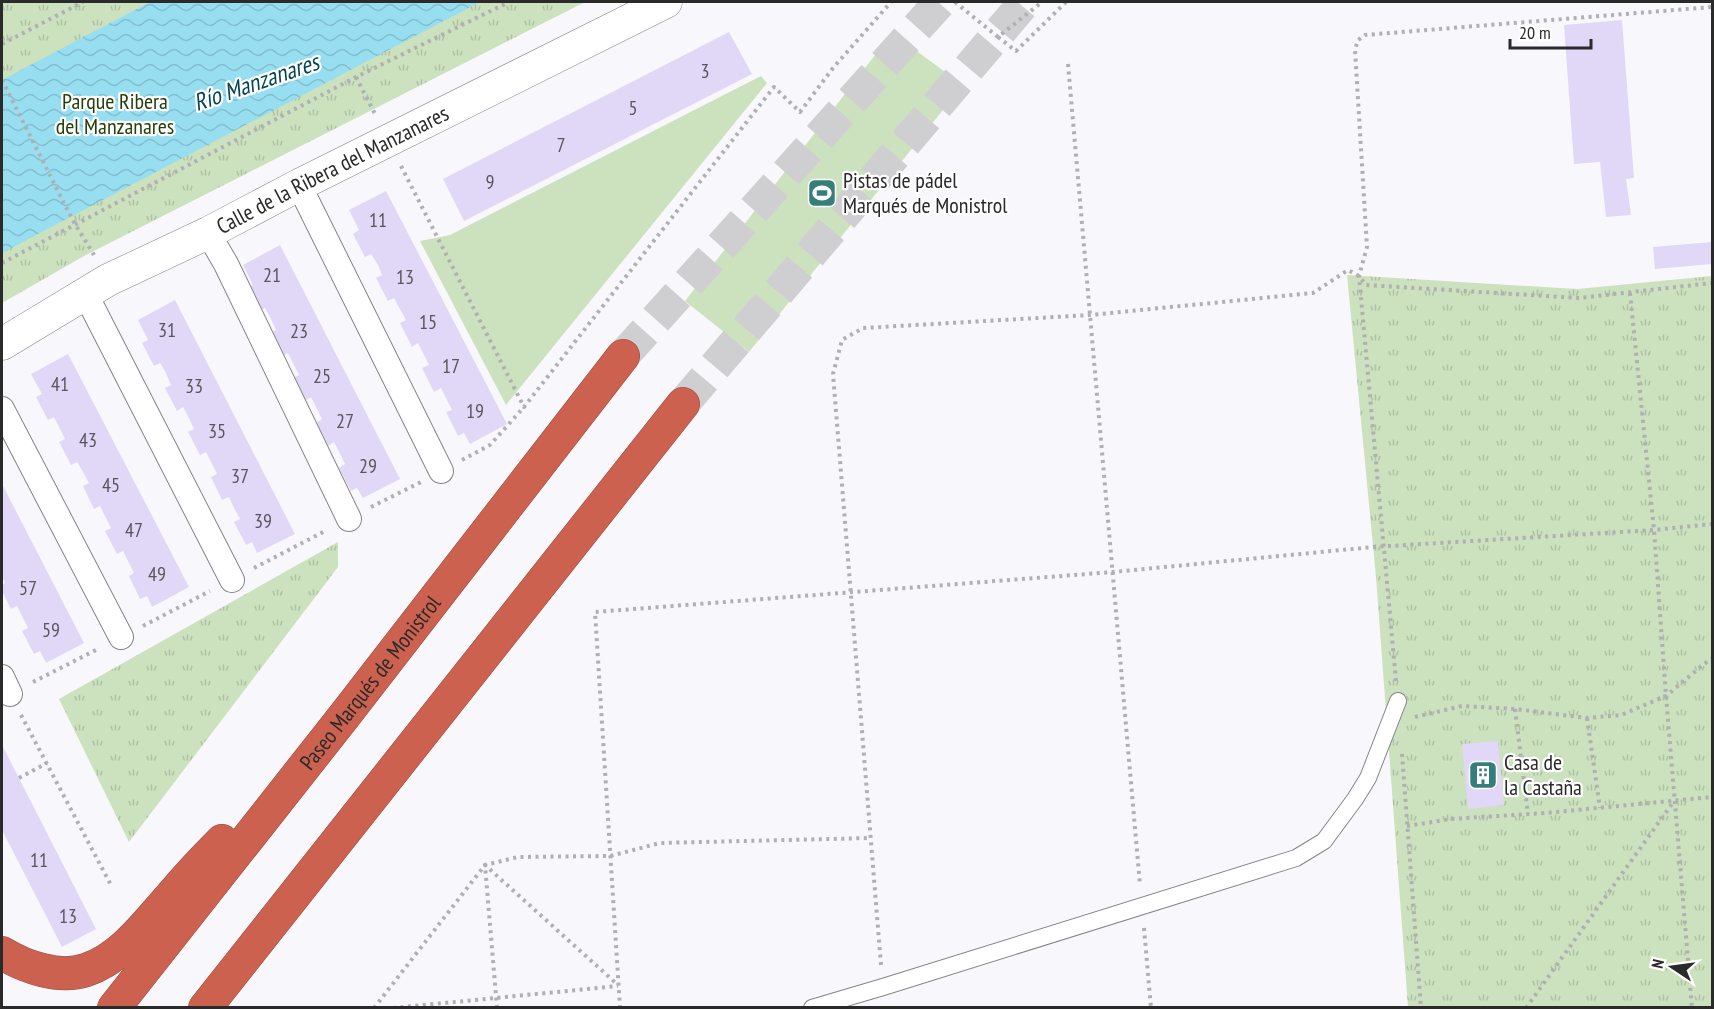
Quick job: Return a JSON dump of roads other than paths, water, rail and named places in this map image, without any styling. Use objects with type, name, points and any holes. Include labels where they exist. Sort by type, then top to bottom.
[{"type":"highway","name":"Paseo Marqués de Monistrol","points":[[114,1008],[623,356]]},
{"type":"highway","points":[[205,1008],[683,404]]},
{"type":"highway","points":[[2,953],[26,964],[58,973],[85,971],[108,959],[131,941],[197,867],[345,715]]},
{"type":"street","name":"Calle de la Ribera del Manzanares","points":[[2,344],[108,280],[208,233],[299,185],[666,2]]},
{"type":"street","points":[[299,185],[441,471]]},
{"type":"street","points":[[208,233],[226,264],[246,310],[349,519]]},
{"type":"street","points":[[85,293],[232,580]]},
{"type":"street","points":[[2,408],[121,638]]},
{"type":"lane","points":[[812,1008],[1296,858],[1324,841],[1368,778],[1398,701]]},
{"type":"water","name":"Parque Ribera del Manzanares","points":[[150,2],[480,2],[2,253],[2,80]]},
{"type":"tunnel","points":[[623,356],[940,2]]},
{"type":"tunnel","points":[[683,404],[1025,2]]},
{"type":"place","name":"Pistas de pádel Marqués de Monistrol","points":[[822,193]]},
{"type":"place","name":"Casa de la Castaña","points":[[1483,775]]},
{"type":"water label","name":"Río Manzanares","points":[[256,82]]}]
